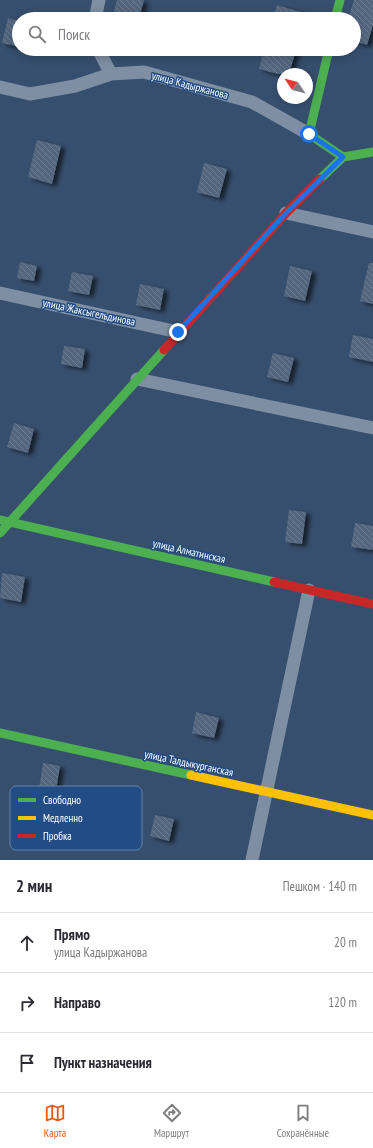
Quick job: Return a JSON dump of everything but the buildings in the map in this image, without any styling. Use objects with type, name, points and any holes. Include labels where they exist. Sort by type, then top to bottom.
[{"type":"street","points":[[96,12],[99,0]]},
{"type":"street","points":[[337,12],[340,0]]},
{"type":"street","points":[[102,56],[111,74]]},
{"type":"street","points":[[309,134],[327,56]]},
{"type":"street","name":"улица Кадыржанова","points":[[0,87],[30,94],[74,86],[111,74],[144,72],[252,102],[309,134],[343,157]]},
{"type":"street","points":[[0,533],[4,521],[137,379],[286,213],[343,157],[373,152]]},
{"type":"street","points":[[286,213],[373,232]]},
{"type":"street","name":"улица Жаксыгельдинова","points":[[0,293],[178,332]]},
{"type":"street","points":[[137,379],[373,428]]},
{"type":"street","name":"улица Алматинская","points":[[4,521],[373,604]]},
{"type":"street","points":[[252,860],[309,590]]},
{"type":"street","name":"улица Талдыкурганская","points":[[0,733],[373,815]]},
{"type":"traffic: fast","points":[[337,12],[340,0]]},
{"type":"traffic: fast","points":[[327,56],[309,134],[343,157]]},
{"type":"traffic: fast","points":[[320,179],[343,157],[373,152]]},
{"type":"traffic: fast","points":[[0,533],[164,350]]},
{"type":"traffic: fast","points":[[0,520],[274,582]]},
{"type":"traffic: fast","points":[[0,733],[191,775]]},
{"type":"traffic: slow","points":[[191,775],[373,815]]},
{"type":"traffic: jam","points":[[164,350],[286,213],[320,179]]},
{"type":"traffic: jam","points":[[274,582],[373,604]]},
{"type":"route","points":[[178,332],[286,213],[343,157],[309,134]]}]
